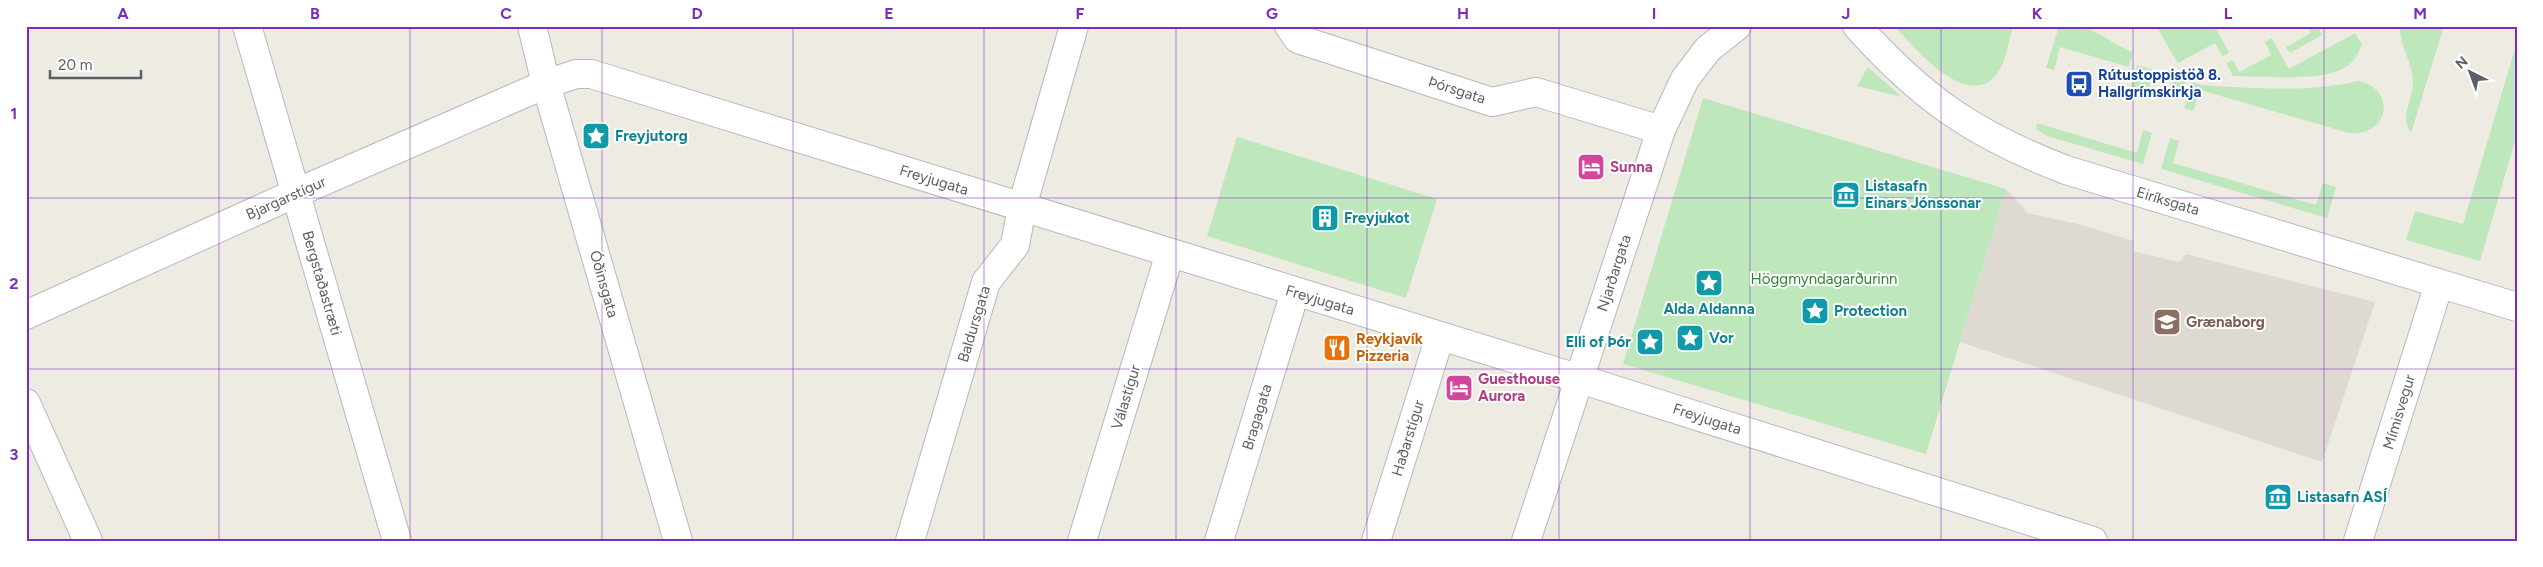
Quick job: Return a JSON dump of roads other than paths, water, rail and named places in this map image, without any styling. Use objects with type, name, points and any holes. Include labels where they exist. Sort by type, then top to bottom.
[{"type":"street","name":"Bergstaðastræti","points":[[247,26],[397,541]]},
{"type":"street","name":"Óðinsgata","points":[[532,26],[546,84],[678,541]]},
{"type":"street","name":"Baldursgata","points":[[910,541],[986,282],[1015,245],[1022,207],[1074,26]]},
{"type":"street","name":"Þórsgata","points":[[1289,26],[1298,39],[1492,102],[1536,92],[1661,130]]},
{"type":"street","name":"Njarðargata","points":[[1526,541],[1661,130],[1685,78],[1708,49],[1737,26]]},
{"type":"street","name":"Eiríksgata","points":[[1857,26],[1891,63],[1928,96],[1978,130],[2023,153],[2066,170],[2517,307]]},
{"type":"street","name":"Freyjugata","points":[[546,84],[576,74],[591,74],[1295,292],[1580,378],[2093,541]]},
{"type":"street","name":"Bjargarstígur","points":[[26,315],[296,193],[546,84]]},
{"type":"street","name":"Válastígur","points":[[1082,541],[1170,253]]},
{"type":"street","name":"Mímisvegur","points":[[2358,541],[2439,284]]},
{"type":"street","name":"Bragagata","points":[[1219,541],[1295,292]]},
{"type":"street","name":"Haðarstígur","points":[[1376,541],[1440,336]]},
{"type":"street","points":[[26,403],[88,541]]},
{"type":"place","name":"Rútustoppistöð 8. Hallgrímskirkja","points":[[2079,84]]},
{"type":"place","name":"Freyjutorg","points":[[596,136]]},
{"type":"place","name":"Sunna","points":[[1591,167]]},
{"type":"place","name":"Listasafn Einars Jónssonar","points":[[1846,195]]},
{"type":"place","name":"Freyjukot","points":[[1325,218]]},
{"type":"place","name":"Alda Aldanna","points":[[1709,283]]},
{"type":"place","name":"Protection","points":[[1815,311]]},
{"type":"place","name":"Grænaborg","points":[[2167,322]]},
{"type":"place","name":"Vor","points":[[1690,338]]},
{"type":"place","name":"Elli of Þór","points":[[1650,342]]},
{"type":"place","name":"Reykjavík Pizzeria","points":[[1337,348]]},
{"type":"place","name":"Guesthouse Aurora","points":[[1459,388]]},
{"type":"place","name":"Listasafn ASÍ","points":[[2278,497]]},
{"type":"park label","name":"Höggmyndagarðurinn","points":[[1824,279]]}]
